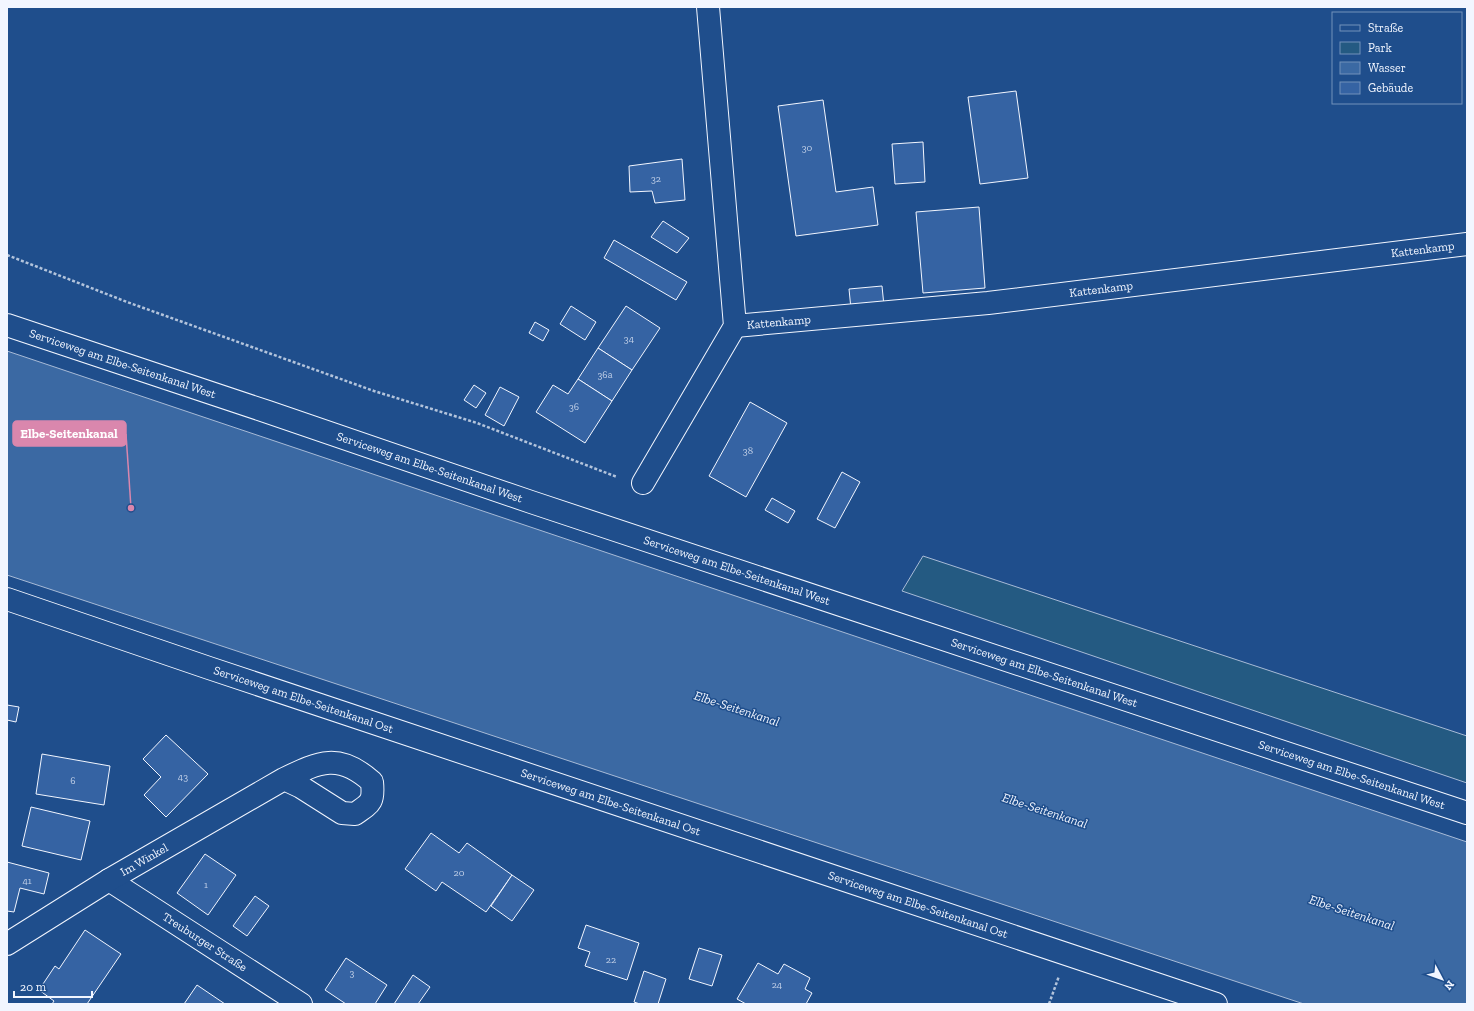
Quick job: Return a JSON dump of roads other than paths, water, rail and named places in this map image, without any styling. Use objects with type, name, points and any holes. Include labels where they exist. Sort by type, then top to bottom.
[{"type":"street","name":"Kattenkamp","points":[[643,482],[735,326],[708,7]]},
{"type":"street","name":"Kattenkamp","points":[[735,326],[988,303],[1467,244]]},
{"type":"street","name":"Serviceweg am Elbe-Seitenkanal West","points":[[7,326],[1467,813]]},
{"type":"street","name":"Serviceweg am Elbe-Seitenkanal Ost","points":[[7,599],[209,668],[1216,1004]]},
{"type":"street","name":"Im Winkel","points":[[7,944],[109,880],[284,779]]},
{"type":"street","name":"Treuburger Straße","points":[[109,880],[301,1004]]},
{"type":"water","points":[[7,351],[1467,842],[1467,1004],[1304,1004],[7,575]]},
{"type":"place","name":"Elbe-Seitenkanal","points":[[131,508]]}]
